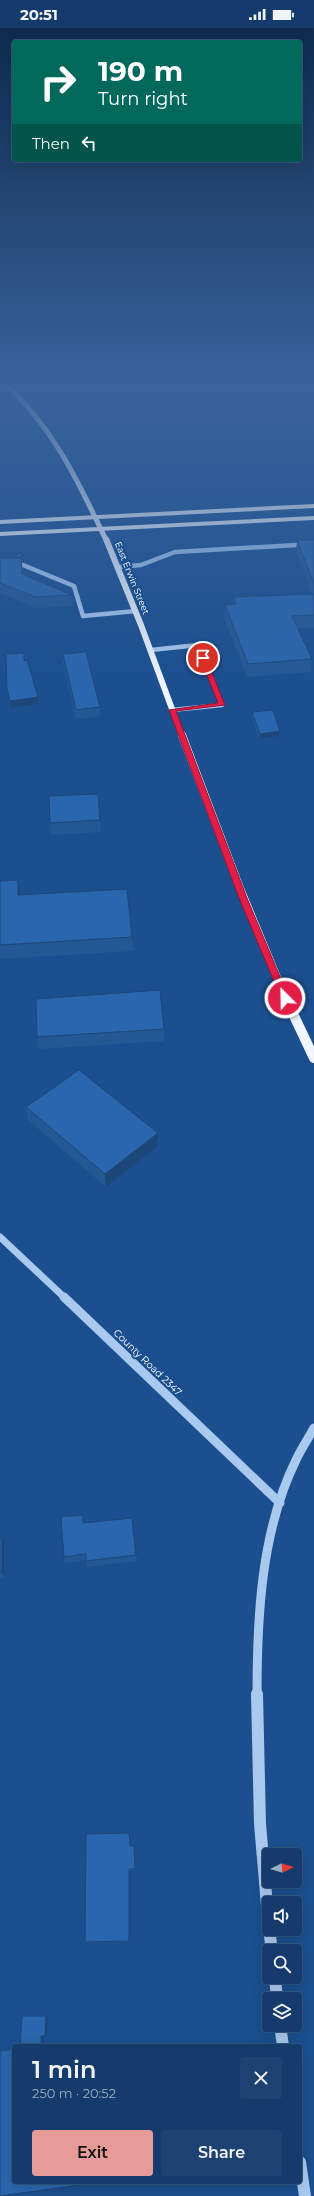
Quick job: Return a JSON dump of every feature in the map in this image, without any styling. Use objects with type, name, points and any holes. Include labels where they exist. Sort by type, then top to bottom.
[{"type":"highway","points":[[0,522],[314,506]]},
{"type":"highway","points":[[0,534],[313,520]]},
{"type":"main road","name":"East Erwin Street","points":[[79,485],[102,529],[136,611],[172,710],[262,945],[290,1010],[314,1058]]},
{"type":"street","points":[[118,568],[141,565],[175,552],[314,544]]},
{"type":"street","points":[[0,566],[23,565],[74,586],[83,616],[136,611]]},
{"type":"street","points":[[151,650],[198,645],[222,705],[172,710]]},
{"type":"street","name":"County Road 2347","points":[[0,1237],[280,1503]]},
{"type":"street","points":[[266,1896],[259,1831],[256,1699],[262,1584],[270,1540],[280,1503],[292,1470],[314,1428]]},
{"type":"street","points":[[281,2032],[283,2044]]},
{"type":"street","points":[[302,2176],[305,2196]]},
{"type":"building","points":[[297,540],[314,540],[314,584]]},
{"type":"building","points":[[21,553],[22,557],[12,557]]},
{"type":"building","points":[[0,558],[21,558],[22,574],[72,595],[36,597],[0,583]]},
{"type":"building","points":[[314,594],[314,615],[292,616],[312,659],[248,664],[225,605],[236,604],[234,597]]},
{"type":"building","points":[[86,652],[100,707],[76,710],[63,654]]},
{"type":"building","points":[[24,653],[24,661],[27,660],[38,697],[10,701],[7,689],[6,654]]},
{"type":"building","points":[[273,710],[280,731],[260,734],[252,712]]},
{"type":"building","points":[[98,794],[100,820],[50,823],[49,796]]},
{"type":"building","points":[[18,880],[18,895],[127,889],[132,937],[0,945],[0,881]]},
{"type":"building","points":[[160,990],[164,1029],[37,1037],[36,999]]},
{"type":"building","points":[[79,1070],[158,1133],[105,1174],[26,1107]]},
{"type":"building","points":[[83,1515],[83,1523],[132,1518],[136,1555],[86,1561],[86,1554],[64,1557],[61,1517]]},
{"type":"building","points":[[0,1538],[2,1538],[2,1572],[0,1572]]},
{"type":"building","points":[[129,1833],[130,1846],[134,1846],[135,1869],[129,1869],[129,1941],[85,1942],[86,1834]]},
{"type":"building","points":[[22,2016],[46,2016],[45,2036],[41,2036],[41,2044],[20,2044]]},
{"type":"building","points":[[12,2049],[12,2184],[80,2185],[0,2196],[0,2051]]},
{"type":"route","points":[[203,658],[222,705],[172,710],[243,898],[285,998]]}]
